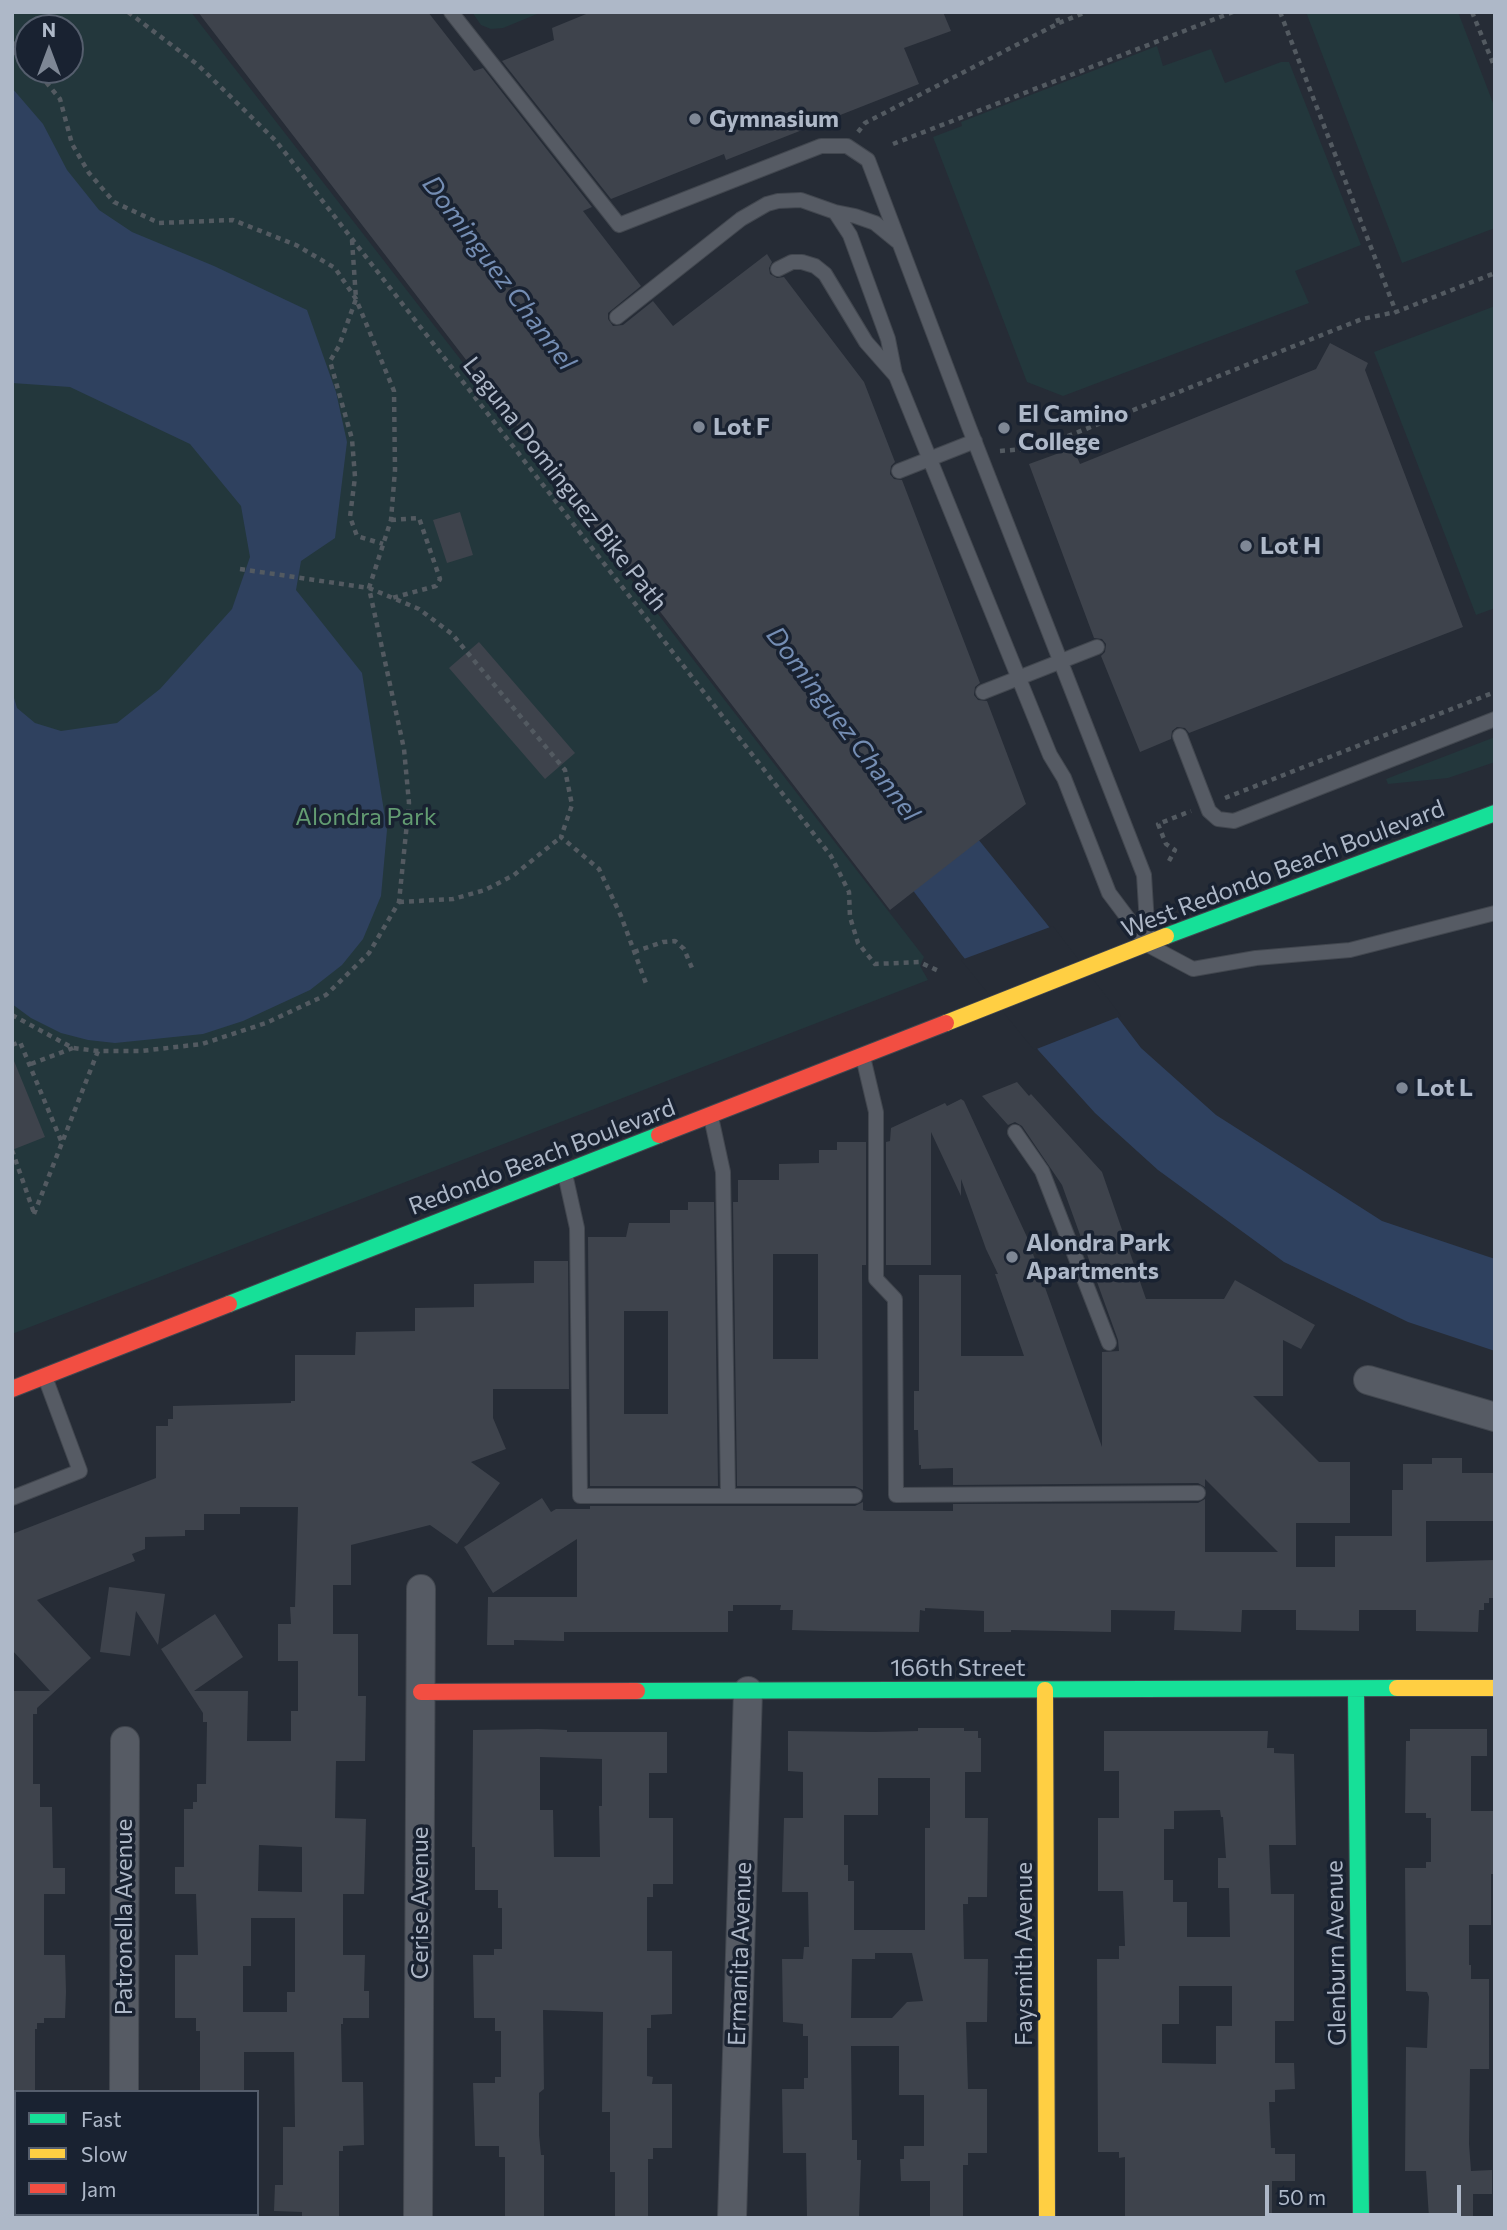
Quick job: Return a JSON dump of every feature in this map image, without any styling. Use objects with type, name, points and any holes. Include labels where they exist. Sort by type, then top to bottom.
[{"type":"street","name":"West Redondo Beach Boulevard","points":[[1088,968],[1495,813]]},
{"type":"street","name":"Redondo Beach Boulevard","points":[[12,1389],[1088,968]]},
{"type":"street","points":[[1368,1380],[1495,1417]]},
{"type":"street","name":"Cerise Avenue","points":[[418,2218],[421,1589]]},
{"type":"street","name":"166th Street","points":[[421,1692],[1495,1688]]},
{"type":"street","name":"Glenburn Avenue","points":[[1356,1689],[1361,2218]]},
{"type":"street","name":"Faysmith Avenue","points":[[1045,1690],[1047,2218]]},
{"type":"street","name":"Ermanita Avenue","points":[[732,2218],[748,1691]]},
{"type":"street","name":"Patronella Avenue","points":[[124,2090],[125,1741]]},
{"type":"lane","points":[[451,12],[619,225],[821,146],[847,146],[868,160],[1144,875],[1148,945]]},
{"type":"lane","points":[[617,317],[741,219],[767,204],[801,200],[875,223],[898,242]]},
{"type":"lane","points":[[835,212],[850,235],[888,339],[896,376],[928,460],[1050,755],[1064,778],[1110,893],[1148,945],[1192,969],[1256,958],[1350,950],[1495,913]]},
{"type":"lane","points":[[778,269],[792,262],[802,262],[815,266],[825,274],[866,342],[896,376]]},
{"type":"lane","points":[[899,471],[975,441]]},
{"type":"lane","points":[[983,692],[1097,647]]},
{"type":"lane","points":[[1180,736],[1209,811],[1218,819],[1234,821],[1495,719]]},
{"type":"lane","points":[[863,1056],[876,1112],[876,1279],[895,1298],[896,1495],[1198,1493]]},
{"type":"lane","points":[[710,1116],[723,1172],[728,1496]]},
{"type":"lane","points":[[1015,1132],[1042,1171],[1109,1343]]},
{"type":"lane","points":[[565,1172],[577,1228],[580,1496],[855,1496]]},
{"type":"lane","points":[[12,1498],[80,1471],[44,1377]]},
{"type":"path","name":"Laguna Dominguez Bike Path","points":[[128,12],[198,65],[276,141],[831,856],[849,892],[850,917],[858,943],[875,964],[919,962],[941,972]]},
{"type":"path","points":[[1055,12],[1059,23]]},
{"type":"path","points":[[847,146],[865,123],[1059,23],[1086,12]]},
{"type":"path","points":[[893,144],[1233,12]]},
{"type":"path","points":[[1280,12],[1396,312]]},
{"type":"path","points":[[1472,12],[1495,68]]},
{"type":"path","points":[[12,1016],[74,1048],[141,1051],[201,1044],[266,1023],[326,995],[369,953],[399,902],[409,803],[404,749],[369,588],[391,520],[395,470],[394,390],[356,299],[335,268],[296,245],[233,219],[159,223],[114,202],[89,173],[72,144],[60,99],[48,84]]},
{"type":"path","points":[[352,239],[356,299],[339,346],[330,361],[352,439],[355,477],[350,517],[357,536],[383,544]]},
{"type":"path","points":[[996,452],[1038,448],[1362,319],[1396,312],[1495,273]]},
{"type":"path","points":[[391,520],[419,518],[440,579],[436,586],[391,598]]},
{"type":"path","points":[[240,569],[369,588],[419,609],[452,634],[565,770],[572,805],[561,837],[514,875],[485,890],[453,899],[399,902]]},
{"type":"path","points":[[561,837],[599,869],[647,986]]},
{"type":"path","points":[[634,952],[663,942],[675,941],[684,949],[692,968]]},
{"type":"path","points":[[12,1045],[20,1042],[62,1144]]},
{"type":"path","points":[[31,1064],[74,1048]]},
{"type":"path","points":[[12,1150],[34,1214],[98,1051]]},
{"type":"green space","name":"Alondra Park","points":[[12,12],[191,12],[924,957],[920,966],[928,980],[12,1334]]},
{"type":"green space","points":[[472,12],[542,12],[503,28],[491,29],[481,25]]},
{"type":"green space","points":[[1306,12],[1458,12],[1495,108],[1495,228],[1402,263]]},
{"type":"green space","points":[[1157,46],[1163,66],[1211,49],[1225,83],[1281,62],[1289,62],[1361,245],[1295,271],[1309,303],[1063,396],[1027,382],[933,137],[962,126],[961,122]]},
{"type":"green space","points":[[1495,306],[1495,608],[1476,615],[1374,352]]},
{"type":"green space","points":[[1495,737],[1495,762],[1448,778],[1388,784],[1386,779]]},
{"type":"water","points":[[12,88],[43,124],[67,170],[99,210],[132,232],[214,266],[307,310],[336,392],[347,442],[335,538],[301,561],[296,590],[362,673],[387,830],[381,896],[363,939],[342,965],[310,990],[243,1021],[203,1034],[115,1043],[88,1040],[61,1033],[31,1018],[12,1004],[12,691],[17,708],[35,723],[61,731],[117,723],[160,689],[232,609],[250,557],[241,506],[190,444],[70,387],[12,383]]},
{"type":"water","points":[[965,823],[1046,923],[1141,1048],[1216,1115],[1382,1221],[1495,1259],[1495,1351],[1408,1322],[1284,1262],[1158,1170],[1095,1113],[1039,1051],[887,856]]},
{"type":"pier","points":[[1053,926],[1121,1016],[1034,1050],[961,960]]},
{"type":"building","name":"Lot F","points":[[198,12],[428,12],[474,71],[483,68],[592,207],[583,211],[641,286],[608,313],[608,319],[613,326],[623,325],[653,301],[673,326],[767,254],[772,262],[770,274],[777,278],[784,277],[864,382],[895,462],[891,466],[890,474],[894,479],[902,480],[980,683],[975,687],[974,695],[978,700],[987,701],[1026,804],[890,910]]},
{"type":"building","name":"Gymnasium","points":[[591,12],[943,12],[951,31],[904,48],[919,84],[726,160],[724,154],[611,199],[502,61],[554,40],[552,28]]},
{"type":"building","name":"Lot H","points":[[1330,343],[1368,363],[1365,370],[1463,627],[1189,733],[1185,728],[1177,727],[1172,731],[1171,739],[1140,752],[1101,656],[1105,652],[1106,644],[1102,639],[1094,638],[1029,464],[1073,448],[1080,464],[1316,369]]},
{"type":"building","points":[[460,512],[473,555],[447,563],[433,520]]},
{"type":"building","points":[[479,642],[575,753],[545,779],[449,668]]},
{"type":"building","points":[[12,1056],[45,1137],[12,1150]]},
{"type":"building","points":[[1017,1082],[1102,1172],[1146,1299],[1224,1299],[1235,1280],[1315,1325],[1301,1349],[1283,1340],[1283,1396],[1253,1396],[1319,1462],[1350,1462],[1350,1523],[1296,1523],[1296,1567],[1335,1567],[1335,1536],[1392,1536],[1392,1490],[1403,1490],[1403,1464],[1432,1464],[1432,1458],[1462,1458],[1462,1473],[1495,1473],[1495,1521],[1426,1521],[1426,1562],[1495,1560],[1495,1598],[1489,1598],[1489,1603],[1484,1603],[1484,1610],[1479,1610],[1478,1632],[1416,1631],[1416,1610],[1359,1610],[1359,1631],[1296,1630],[1296,1610],[1242,1610],[1241,1632],[1174,1630],[1175,1611],[1111,1610],[1111,1632],[984,1632],[984,1611],[925,1608],[925,1611],[920,1610],[919,1632],[792,1630],[793,1610],[780,1610],[781,1605],[733,1605],[733,1611],[728,1611],[728,1632],[564,1632],[564,1641],[514,1640],[514,1645],[487,1645],[488,1597],[577,1597],[577,1539],[493,1593],[464,1547],[542,1498],[551,1512],[556,1509],[590,1509],[590,1506],[855,1506],[863,1502],[863,1510],[867,1511],[953,1511],[953,1504],[1198,1503],[1205,1499],[1205,1552],[1278,1552],[1205,1479],[1205,1487],[1198,1483],[953,1485],[953,1468],[921,1469],[918,1430],[914,1430],[914,1391],[919,1391],[919,1275],[961,1275],[961,1356],[1024,1356],[995,1274],[998,1274],[986,1249],[961,1179],[961,1196],[931,1132],[931,1265],[886,1265],[886,1142],[890,1141],[891,1128],[945,1103],[947,1106],[961,1099],[1027,1237],[1102,1447],[1102,1352],[1119,1351],[1118,1340],[1062,1185],[1022,1126],[1015,1122],[1008,1125],[982,1096]]},
{"type":"building","points":[[837,1142],[866,1142],[866,1265],[862,1265],[863,1490],[855,1486],[737,1486],[733,1202],[738,1202],[738,1180],[779,1180],[779,1164],[819,1163],[819,1150],[837,1150]],"holes":[[[773,1254],[818,1254],[818,1359],[773,1359]]]},
{"type":"building","points":[[688,1202],[714,1202],[718,1486],[590,1486],[588,1237],[626,1237],[629,1223],[670,1223],[670,1210],[688,1210]],"holes":[[[624,1311],[668,1311],[668,1414],[624,1414]]]},
{"type":"building","points":[[534,1261],[568,1261],[569,1389],[493,1389],[493,1418],[506,1449],[471,1462],[500,1483],[457,1544],[430,1525],[351,1545],[351,1585],[333,1585],[333,1634],[358,1634],[358,1696],[366,1696],[365,1761],[336,1761],[335,1818],[366,1819],[364,1894],[343,1894],[343,1955],[365,1955],[364,1991],[369,1991],[369,2018],[343,2018],[341,2024],[342,2082],[363,2082],[364,2145],[343,2146],[343,2151],[339,2151],[339,2218],[302,2218],[302,2212],[274,2211],[275,2185],[283,2185],[283,2127],[295,2127],[294,2052],[244,2052],[244,2090],[200,2090],[200,2031],[196,2031],[196,2018],[175,2018],[175,1955],[198,1955],[196,1894],[175,1894],[175,1867],[184,1867],[184,1809],[193,1809],[193,1802],[197,1802],[197,1784],[206,1784],[207,1722],[203,1722],[203,1713],[161,1649],[215,1614],[243,1657],[194,1691],[248,1691],[247,1741],[291,1741],[291,1711],[298,1711],[298,1661],[278,1661],[278,1624],[291,1624],[290,1607],[295,1607],[298,1507],[240,1507],[240,1514],[204,1514],[204,1530],[185,1530],[185,1536],[145,1537],[145,1549],[132,1554],[135,1561],[37,1600],[91,1658],[37,1708],[37,1714],[33,1714],[33,1784],[40,1784],[40,1807],[52,1807],[53,1868],[65,1868],[65,1894],[44,1894],[44,1955],[65,1955],[65,2018],[44,2018],[44,2023],[37,2023],[35,2090],[14,2092],[12,1691],[50,1691],[12,1650],[12,1534],[156,1478],[156,1426],[168,1426],[168,1419],[173,1419],[173,1406],[291,1403],[295,1401],[295,1355],[355,1355],[356,1332],[415,1331],[415,1308],[474,1307],[474,1284],[534,1283]],"holes":[[[259,1845],[302,1847],[302,1892],[258,1891]],[[251,1918],[295,1918],[295,1992],[287,1992],[287,2012],[243,2012],[243,1966],[251,1966]]]},
{"type":"building","points":[[109,1587],[165,1594],[158,1645],[136,1611],[130,1656],[100,1652]]},
{"type":"building","points":[[918,1728],[964,1728],[964,1731],[978,1731],[978,1738],[981,1738],[981,1772],[965,1772],[965,1818],[988,1818],[987,1897],[968,1897],[968,1904],[963,1904],[964,1959],[988,1959],[987,2022],[966,2022],[968,2089],[987,2089],[987,2153],[968,2153],[968,2165],[963,2165],[963,2218],[930,2218],[930,2181],[901,2181],[900,2159],[904,2159],[904,2146],[924,2146],[924,2095],[899,2095],[899,2046],[851,2046],[852,2140],[857,2140],[857,2160],[861,2160],[859,2218],[807,2218],[806,2153],[783,2153],[782,2089],[804,2089],[804,2078],[808,2078],[808,2036],[803,2036],[803,2024],[783,2022],[782,1959],[803,1959],[804,1947],[809,1947],[808,1892],[782,1892],[784,1818],[803,1818],[803,1772],[788,1771],[788,1731],[918,1731]],"holes":[[[878,1778],[930,1778],[930,1828],[925,1828],[925,1930],[854,1930],[854,1881],[848,1881],[848,1865],[844,1865],[844,1815],[878,1815]],[[875,1953],[912,1953],[923,2001],[907,2002],[892,2018],[851,2018],[852,1959],[875,1959]]]},
{"type":"building","points":[[1410,1729],[1487,1729],[1487,1756],[1471,1756],[1471,1811],[1495,1811],[1495,1874],[1491,1874],[1491,1925],[1469,1925],[1469,1965],[1471,1979],[1489,1979],[1489,2069],[1470,2069],[1469,2144],[1471,2171],[1492,2170],[1492,2194],[1473,2194],[1473,2218],[1429,2218],[1426,2171],[1405,2171],[1406,2047],[1427,2048],[1429,1997],[1427,1992],[1406,1991],[1405,1868],[1426,1868],[1426,1862],[1431,1862],[1431,1818],[1426,1818],[1426,1813],[1405,1813],[1406,1741],[1410,1741]]},
{"type":"building","points":[[473,1730],[667,1732],[667,1773],[649,1773],[649,1818],[673,1818],[673,1884],[653,1884],[653,1897],[647,1897],[647,1951],[672,1951],[672,2014],[651,2015],[651,2028],[647,2028],[647,2076],[653,2077],[652,2084],[672,2084],[672,2148],[653,2148],[653,2159],[648,2159],[648,2218],[615,2218],[615,2172],[610,2172],[610,2112],[602,2112],[603,2012],[543,2010],[544,2089],[539,2093],[539,2135],[541,2155],[544,2155],[544,2218],[505,2218],[505,2157],[499,2157],[499,2146],[475,2146],[473,2083],[495,2083],[495,2077],[501,2077],[501,2031],[495,2031],[495,2018],[474,2018],[473,1955],[494,1955],[494,1949],[502,1949],[502,1908],[498,1908],[498,1890],[475,1890],[475,1847],[472,1847]],"holes":[[[540,1757],[602,1759],[600,1857],[554,1857],[553,1810],[540,1810]]]},
{"type":"building","points":[[1104,1731],[1268,1731],[1267,1748],[1274,1748],[1274,1753],[1294,1754],[1296,1845],[1269,1845],[1271,1894],[1294,1894],[1294,2021],[1275,2021],[1275,2063],[1294,2063],[1295,2089],[1275,2090],[1275,2102],[1269,2102],[1271,2148],[1275,2148],[1275,2154],[1295,2154],[1295,2181],[1272,2181],[1272,2218],[1125,2218],[1125,2157],[1119,2158],[1119,2152],[1098,2152],[1097,1959],[1119,1959],[1119,1946],[1125,1946],[1123,1891],[1098,1891],[1098,1818],[1119,1818],[1119,1771],[1104,1771]],"holes":[[[1220,1810],[1223,1817],[1226,1858],[1218,1858],[1218,1888],[1229,1888],[1230,1937],[1187,1937],[1187,1902],[1173,1902],[1173,1880],[1164,1880],[1164,1829],[1174,1829],[1174,1811]],[[1179,1986],[1232,1986],[1232,2026],[1216,2026],[1216,2064],[1162,2063],[1162,2024],[1179,2024]]]},
{"type":"traffic: fast","points":[[1166,936],[1495,813]]},
{"type":"traffic: fast","points":[[229,1304],[659,1135]]},
{"type":"traffic: fast","points":[[637,1691],[1397,1688]]},
{"type":"traffic: fast","points":[[1356,1689],[1361,2218]]},
{"type":"traffic: slow","points":[[946,1023],[1166,936]]},
{"type":"traffic: slow","points":[[1397,1688],[1495,1688]]},
{"type":"traffic: slow","points":[[1045,1690],[1047,2218]]},
{"type":"traffic: jam","points":[[659,1135],[946,1023]]},
{"type":"traffic: jam","points":[[12,1389],[229,1304]]},
{"type":"traffic: jam","points":[[421,1692],[637,1691]]},
{"type":"place","name":"Gymnasium","points":[[695,119]]},
{"type":"place","name":"Lot F","points":[[699,427]]},
{"type":"place","name":"El Camino College","points":[[1004,428]]},
{"type":"place","name":"Lot H","points":[[1246,546]]},
{"type":"place","name":"Lot L","points":[[1402,1088]]},
{"type":"place","name":"Alondra Park Apartments","points":[[1012,1257]]},
{"type":"water label","name":"Dominguez Channel","points":[[499,273]]},
{"type":"water label","name":"Dominguez Channel","points":[[843,724]]}]
